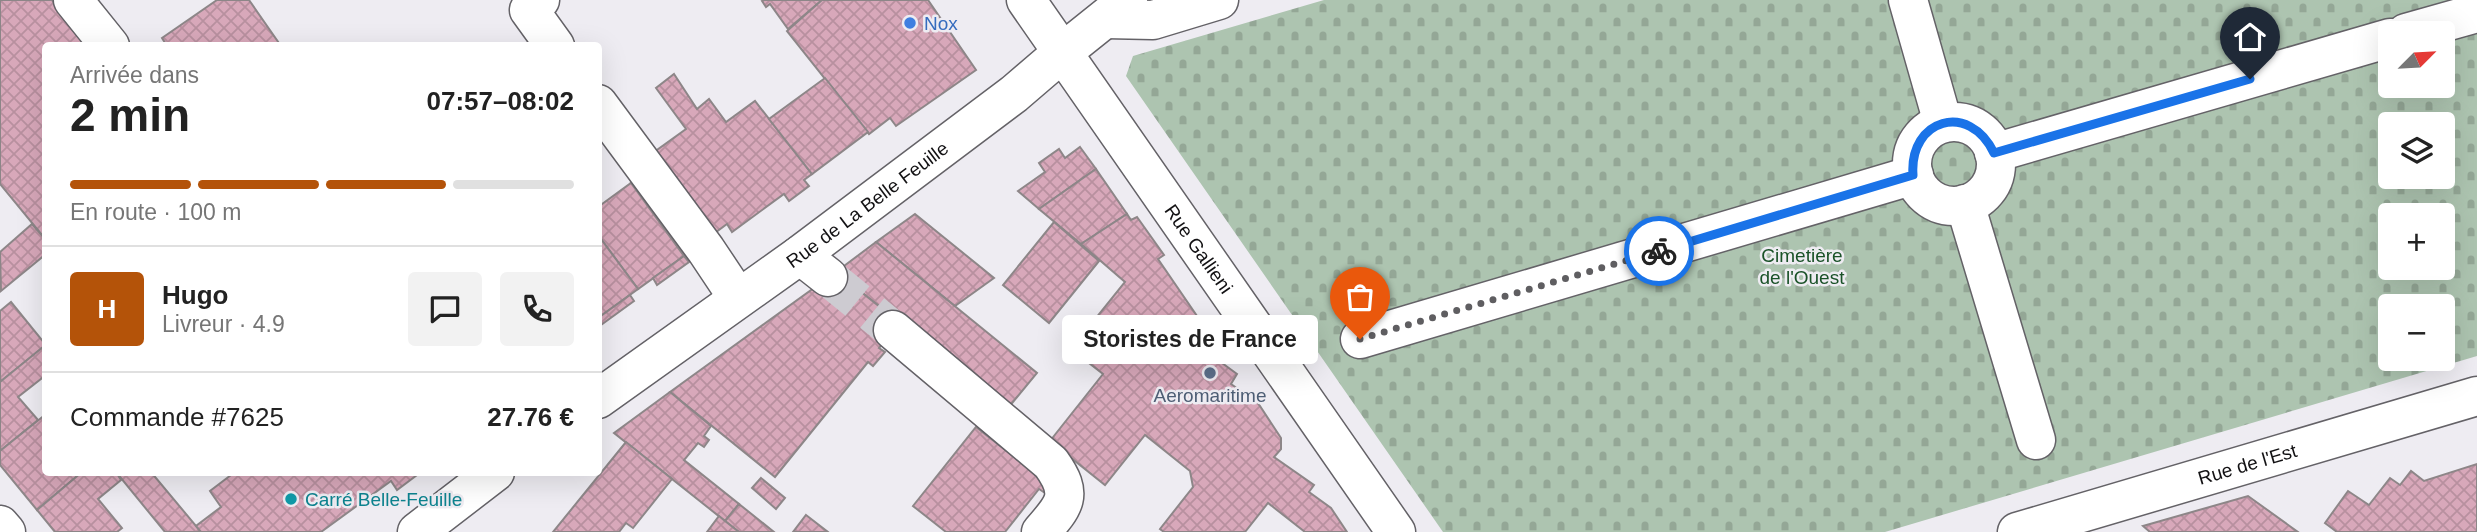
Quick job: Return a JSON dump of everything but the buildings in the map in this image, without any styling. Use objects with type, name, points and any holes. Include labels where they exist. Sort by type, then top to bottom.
[{"type":"street","points":[[74,0],[107,42]]},
{"type":"street","points":[[540,0],[529,10],[552,42]]},
{"type":"street","name":"Rue Gallieni","points":[[1026,0],[1396,532]]},
{"type":"street","points":[[1117,10],[1153,20],[1219,0]]},
{"type":"street","points":[[1908,0],[1942,123]]},
{"type":"street","name":"Rue de La Belle Feuille","points":[[602,396],[738,298],[814,266],[1062,52],[1117,10]]},
{"type":"street","points":[[2449,21],[2477,13]]},
{"type":"street","points":[[1994,153],[2378,41]]},
{"type":"street","points":[[602,109],[706,250],[738,298]]},
{"type":"street","points":[[1959,122],[1975,127],[1987,138],[1994,153],[1996,169],[1991,185],[1980,197],[1965,204],[1949,206],[1933,201],[1921,190],[1913,175],[1912,159],[1917,143],[1928,131],[1942,123],[1959,122]]},
{"type":"street","points":[[1360,339],[1913,175]]},
{"type":"street","points":[[1965,204],[2036,440]]},
{"type":"street","points":[[893,330],[1051,463],[1063,479],[1066,494],[1062,507],[1041,532]]},
{"type":"street","name":"Rue de l'Est","points":[[2017,532],[2477,396]]},
{"type":"street","points":[[417,532],[490,476]]},
{"type":"street","points":[[0,525],[6,532]]},
{"type":"green space","name":"Cimetière de l'Ouest","points":[[1324,0],[2477,0],[2477,356],[2455,363],[2455,294],[2378,294],[2378,371],[2427,371],[1885,532],[1443,532],[1126,76],[1133,56]]},
{"type":"tunnel","points":[[828,277],[893,330]]},
{"type":"way so far","points":[[1360,339],[1659,251]]},
{"type":"place","name":"Nox","points":[[910,23]]},
{"type":"place","name":"Storistes de France","points":[[1360,339]]},
{"type":"place","name":"Aeromaritime","points":[[1210,373]]},
{"type":"place","name":"Carré Belle-Feuille","points":[[291,499]]},
{"type":"route","points":[[1659,251],[1913,175],[1912,159],[1917,143],[1928,131],[1942,123],[1959,122],[1975,127],[1987,138],[1994,153],[2250,79]]}]
